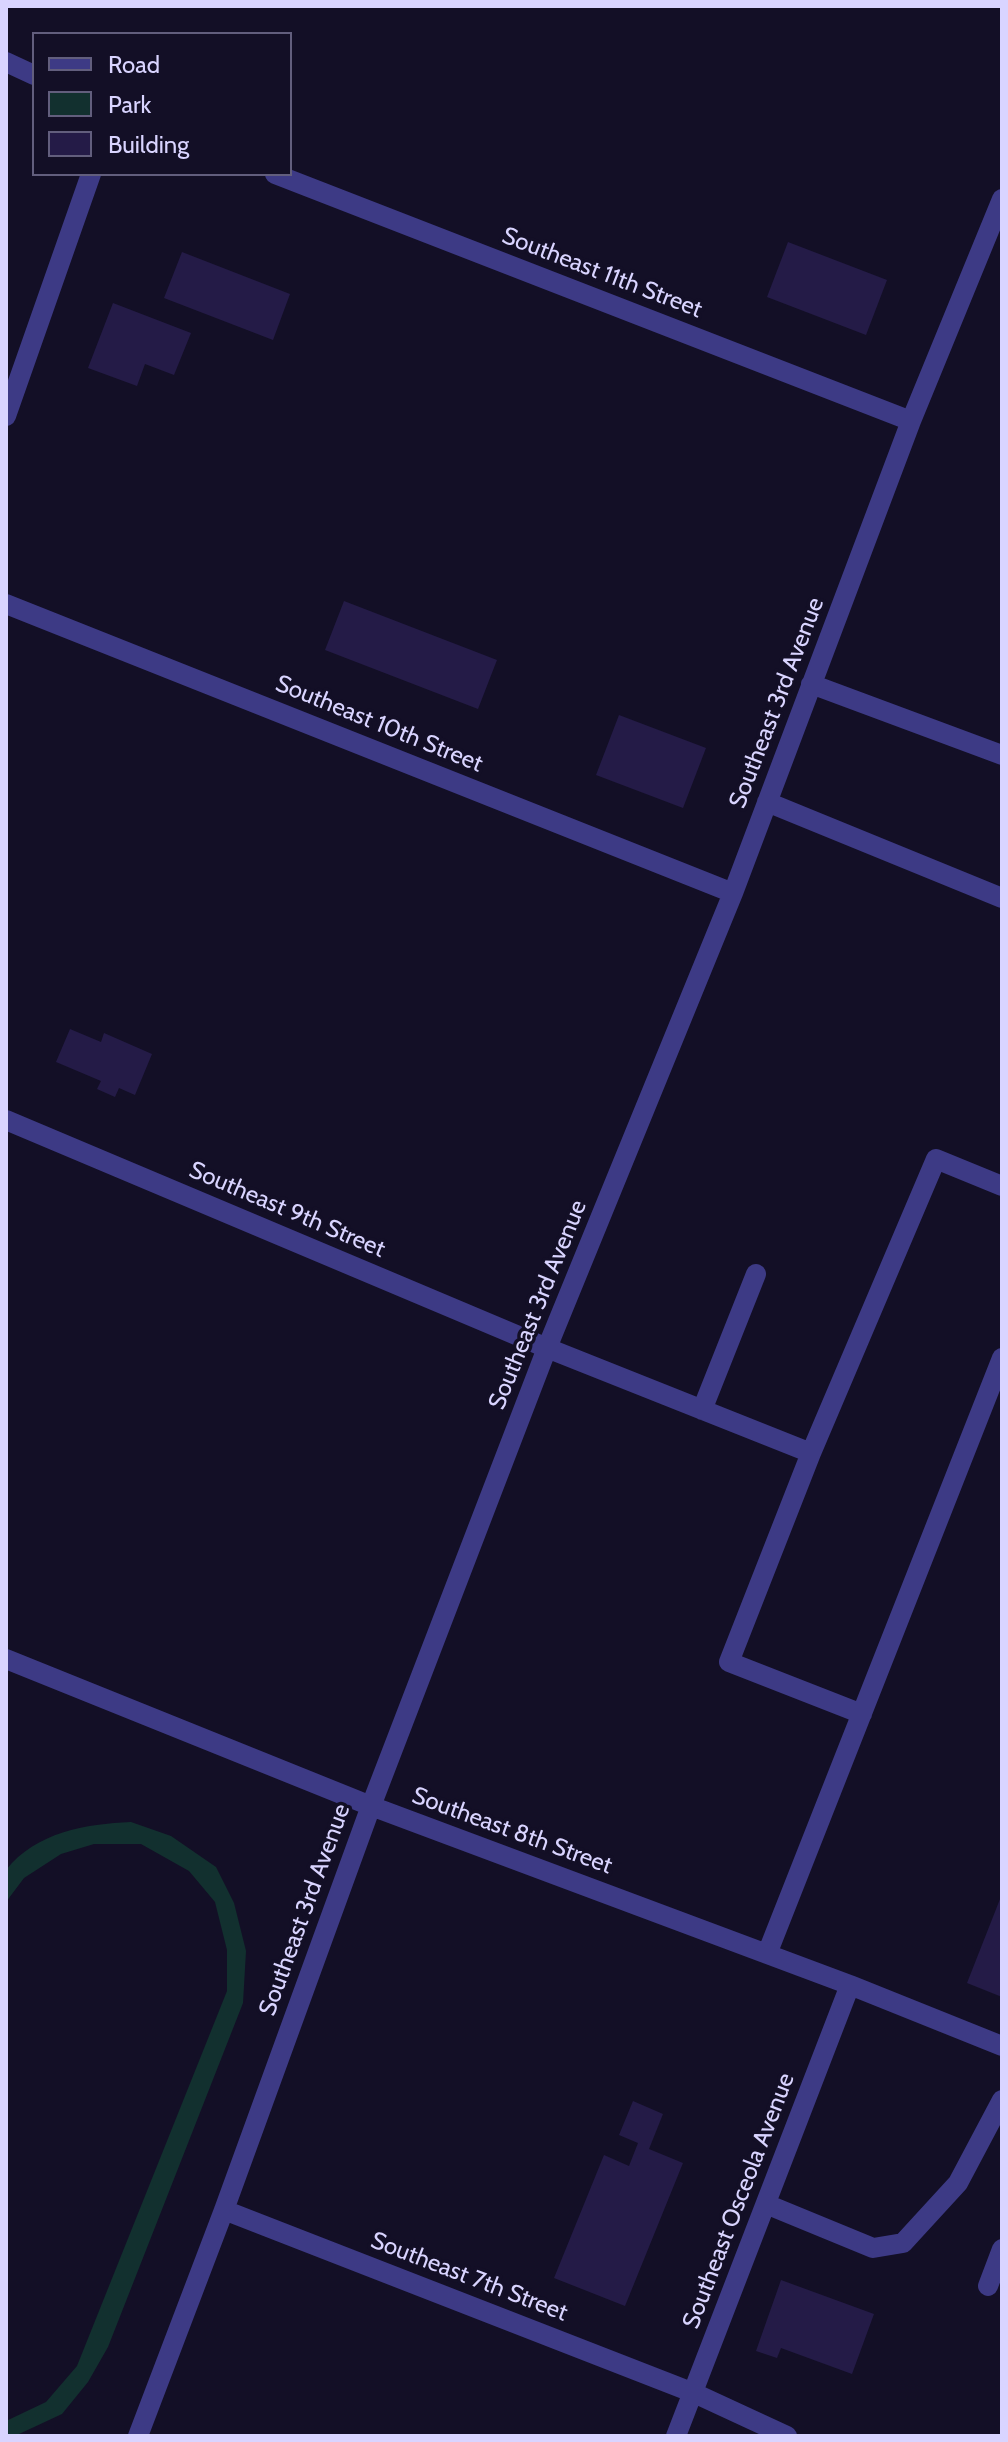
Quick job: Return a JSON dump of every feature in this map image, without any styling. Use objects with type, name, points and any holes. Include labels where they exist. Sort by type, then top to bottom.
[{"type":"street","points":[[6,62],[32,74]]},
{"type":"street","points":[[6,416],[90,176]]},
{"type":"street","name":"Southeast 11th Street","points":[[280,176],[911,421]]},
{"type":"street","name":"Southeast 3rd Avenue","points":[[138,2436],[371,1806],[547,1348],[733,893],[911,421],[1002,199]]},
{"type":"street","name":"Southeast 10th Street","points":[[6,604],[733,893]]},
{"type":"street","points":[[811,684],[1002,755]]},
{"type":"street","points":[[767,802],[1002,898]]},
{"type":"street","name":"Southeast 9th Street","points":[[6,1120],[547,1348],[811,1453]]},
{"type":"street","points":[[862,1714],[729,1662],[811,1453],[936,1159],[1002,1186]]},
{"type":"street","points":[[702,1410],[756,1274]]},
{"type":"street","points":[[767,1954],[1002,1358]]},
{"type":"street","name":"Southeast 8th Street","points":[[6,1659],[371,1806],[850,1985],[1002,2046]]},
{"type":"street","name":"Southeast Osceola Avenue","points":[[676,2436],[850,1985]]},
{"type":"street","points":[[766,2204],[873,2248],[903,2243],[958,2183],[1002,2100]]},
{"type":"street","name":"Southeast 7th Street","points":[[224,2210],[694,2393],[787,2436]]},
{"type":"street","points":[[988,2286],[1002,2249]]},
{"type":"green space","points":[[131,1822],[171,1836],[216,1867],[234,1903],[246,1951],[243,2003],[108,2347],[88,2382],[62,2414],[19,2434],[6,2436],[6,2421],[46,2402],[77,2366],[227,1991],[227,1950],[215,1902],[189,1871],[141,1844],[94,1844],[61,1854],[24,1878],[6,1902],[6,1870],[32,1847],[63,1832]]},
{"type":"building","points":[[788,242],[887,280],[866,335],[767,297]]},
{"type":"building","points":[[182,252],[290,294],[273,340],[164,298]]},
{"type":"building","points":[[113,303],[191,333],[174,375],[145,364],[137,386],[88,368]]},
{"type":"building","points":[[344,601],[497,660],[478,709],[325,650]]},
{"type":"building","points":[[619,715],[706,748],[683,808],[596,775]]},
{"type":"building","points":[[70,1029],[101,1042],[104,1033],[152,1054],[135,1095],[119,1088],[115,1097],[97,1089],[101,1081],[56,1062]]},
{"type":"building","points":[[1002,1894],[1002,1997],[967,1983]]},
{"type":"building","points":[[633,2101],[663,2114],[649,2149],[683,2163],[625,2306],[554,2278],[604,2155],[629,2166],[638,2143],[619,2135]]},
{"type":"building","points":[[781,2280],[874,2314],[852,2374],[781,2348],[777,2358],[756,2351]]}]
